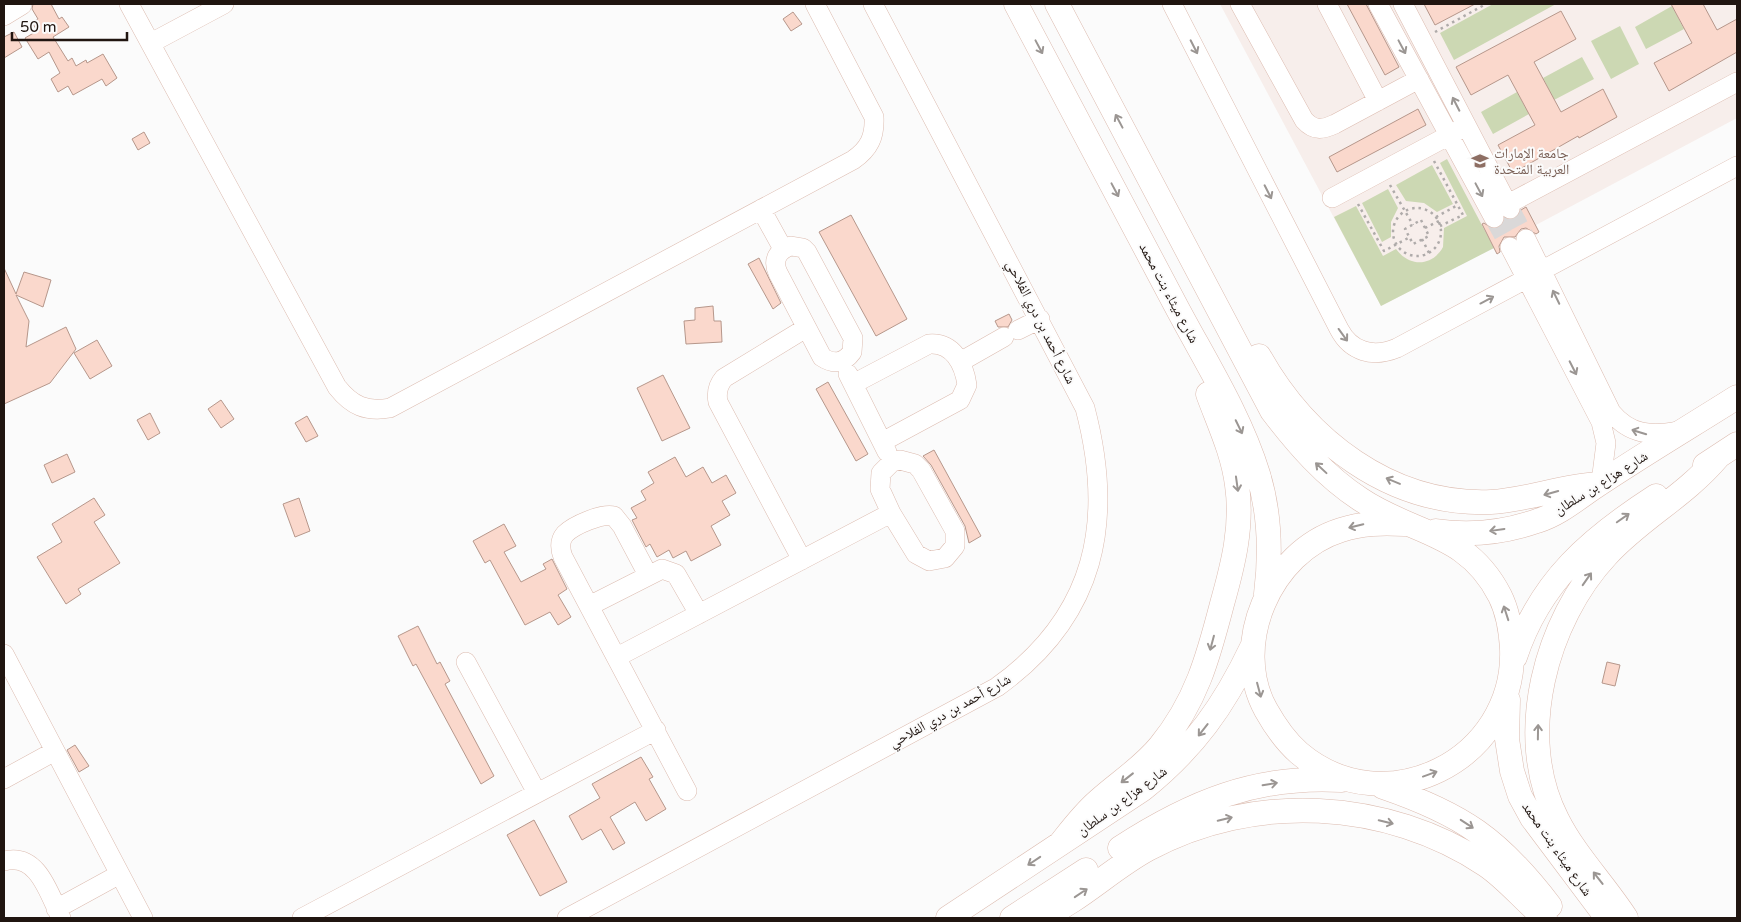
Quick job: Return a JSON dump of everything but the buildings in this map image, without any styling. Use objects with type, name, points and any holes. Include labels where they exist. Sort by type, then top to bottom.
[{"type":"main road","name":"شارع ميثاء بنت محمد","points":[[1016,4],[1240,428],[1258,476],[1268,532],[1269,573],[1266,597]]},
{"type":"main road","points":[[1057,4],[1272,411],[1309,456],[1340,485],[1367,504],[1454,544],[1481,567],[1500,597],[1511,631],[1511,677]]},
{"type":"main road","points":[[1179,234],[1212,276],[1285,396],[1322,438],[1360,466],[1416,491],[1464,501],[1514,500],[1581,485],[1600,483]]},
{"type":"main road","points":[[1060,844],[1091,807],[1137,770],[1159,747],[1178,722],[1194,695],[1206,666],[1234,560],[1238,535],[1237,484],[1232,459],[1200,374],[1193,337]]},
{"type":"main road","name":"شارع هزاع بن سلطان","points":[[1413,526],[1452,533],[1510,528],[1539,521],[1565,508],[1600,483],[1737,397]]},
{"type":"main road","points":[[1012,918],[1160,822],[1204,802],[1240,790],[1268,784],[1326,779],[1364,782],[1410,781],[1444,769],[1473,748],[1495,720],[1511,677],[1521,639],[1534,613],[1568,565],[1588,545],[1622,518],[1737,444]]},
{"type":"main road","points":[[1626,918],[1573,847],[1548,798],[1538,750],[1538,725],[1544,680],[1560,627],[1578,592],[1592,573],[1624,539],[1692,486],[1718,457]]},
{"type":"main road","points":[[1413,526],[1371,523],[1338,530],[1308,546],[1284,569],[1266,597],[1260,612],[1253,643],[1255,674],[1261,696],[1278,730],[1306,758],[1325,770],[1416,798],[1467,823],[1488,839],[1522,871],[1560,918]]},
{"type":"main road","name":"شارع هزاع بن سلطان","points":[[948,918],[1143,789],[1182,754],[1216,713],[1253,643]]},
{"type":"main road","name":"شارع ميثاء بنت محمد","points":[[1511,677],[1507,739],[1512,771],[1520,796],[1532,818],[1607,918]]},
{"type":"main road","points":[[1040,918],[1146,849],[1169,838],[1218,820],[1242,815],[1294,810],[1344,813],[1370,818],[1442,841],[1465,852],[1508,881],[1545,918]]},
{"type":"street","points":[[129,4],[337,387],[346,399],[360,408],[375,410],[390,408],[863,153],[871,142],[874,130],[874,117],[870,105],[815,4]]},
{"type":"street","points":[[151,43],[224,4]]},
{"type":"street","name":"شارع أحمد بن دري الفلاحي","points":[[567,918],[998,687],[1040,652],[1058,631],[1072,607],[1092,555],[1098,518],[1099,481],[1095,444],[1085,408],[1040,318],[873,4]]},
{"type":"street","points":[[1172,4],[1339,329],[1350,344],[1368,353],[1388,352],[1737,166]]},
{"type":"street","points":[[1240,4],[1309,126],[1323,129],[1419,79]]},
{"type":"street","points":[[1327,4],[1378,101]]},
{"type":"street","points":[[1378,4],[1494,218]]},
{"type":"street","points":[[1403,4],[1509,207],[1737,82]]},
{"type":"street","points":[[4,16],[22,6]]},
{"type":"street","points":[[1332,198],[1467,126]]},
{"type":"street","points":[[760,209],[783,249]]},
{"type":"street","points":[[1518,243],[1611,412],[1618,420],[1637,432],[1648,434],[1687,429]]},
{"type":"street","points":[[797,246],[807,252],[853,338],[852,352],[842,361],[835,363],[822,357],[806,328],[776,268],[777,256],[783,249],[797,246]]},
{"type":"street","points":[[1535,275],[1605,432],[1606,448],[1600,483]]},
{"type":"street","points":[[960,362],[1040,318]]},
{"type":"street","points":[[802,560],[718,402],[717,389],[724,378],[806,328]]},
{"type":"street","points":[[853,384],[929,344],[938,343],[947,346],[960,362],[967,385],[960,400],[882,442]]},
{"type":"street","points":[[842,361],[892,462]]},
{"type":"street","points":[[908,460],[921,470],[955,531],[955,546],[945,558],[929,561],[922,559],[916,554],[891,513],[880,489],[879,481],[881,473],[892,462],[908,460]]},
{"type":"street","points":[[617,657],[891,513]]},
{"type":"street","points":[[648,575],[622,526],[614,516],[601,515],[570,530],[562,539],[561,552],[687,791]]},
{"type":"street","points":[[589,606],[662,569],[676,574],[699,614]]},
{"type":"street","points":[[4,654],[143,918]]},
{"type":"street","points":[[466,662],[537,793]]},
{"type":"street","points":[[302,918],[656,730]]},
{"type":"street","points":[[4,779],[55,751]]},
{"type":"street","points":[[4,861],[12,858],[24,860],[33,866],[59,914],[120,874]]},
{"type":"path","points":[[1422,39],[1486,4]]},
{"type":"path","points":[[1427,148],[1462,215],[1440,226]]},
{"type":"path","points":[[1382,171],[1413,225]]},
{"type":"path","points":[[1350,188],[1384,251],[1410,237]]},
{"type":"path","points":[[1436,217],[1458,205]]},
{"type":"path","points":[[1421,209],[1436,217],[1440,226],[1439,241],[1430,253],[1415,256],[1401,250],[1396,244],[1394,237],[1395,223],[1405,211],[1421,209]]},
{"type":"path","points":[[1421,220],[1429,236],[1413,244],[1405,229],[1413,225],[1421,220]]},
{"type":"path","points":[[1425,228],[1438,221]]},
{"type":"path","points":[[1422,239],[1430,253]]},
{"type":"shaded area","name":"جامعة الإمارات العربية المتحدة","points":[[1220,4],[1737,4],[1737,118],[1536,225],[1539,232],[1526,239],[1497,254],[1493,248],[1381,306]]},
{"type":"green space","points":[[1493,4],[1556,4],[1454,60],[1440,33]]},
{"type":"green space","points":[[1672,6],[1684,29],[1646,49],[1635,27]]},
{"type":"green space","points":[[1620,26],[1639,64],[1611,79],[1591,41]]},
{"type":"green space","points":[[1582,57],[1594,79],[1554,100],[1543,78]]},
{"type":"green space","points":[[1517,92],[1529,114],[1493,134],[1481,112]]},
{"type":"green space","points":[[1447,159],[1494,248],[1381,306],[1334,217],[1356,206],[1383,256],[1396,249],[1401,255],[1414,262],[1427,261],[1433,258],[1443,247],[1444,228],[1467,216],[1440,163]]},
{"type":"green space","points":[[1432,165],[1453,204],[1437,212],[1424,203],[1406,201],[1396,185]]},
{"type":"green space","points":[[1388,189],[1398,208],[1391,222],[1391,237],[1382,242],[1362,203]]},
{"type":"tunnel","points":[[1510,209],[1526,239]]},
{"type":"tunnel","points":[[1494,218],[1510,247]]},
{"type":"place","name":"جامعة الإمارات العربية المتحدة","points":[[1480,161]]}]
